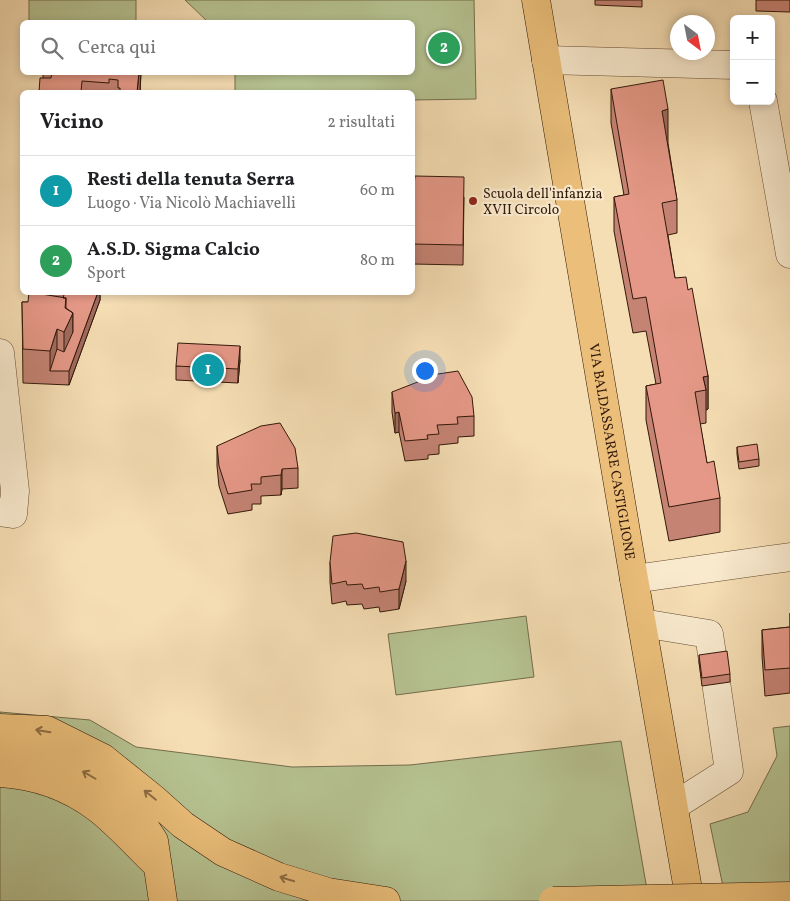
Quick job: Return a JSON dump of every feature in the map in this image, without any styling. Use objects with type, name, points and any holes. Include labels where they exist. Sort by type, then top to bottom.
[{"type":"main road","name":"VIA BALDASSARRE CASTIGLIONE","points":[[536,0],[690,901]]},
{"type":"main road","points":[[0,728],[47,730],[103,758],[183,825],[224,852],[279,877],[328,892],[386,901]]},
{"type":"main road","points":[[0,748],[28,751],[70,764],[99,780],[131,806],[154,841],[163,901]]},
{"type":"main road","points":[[0,773],[37,778],[68,791],[98,808],[157,865]]},
{"type":"main road","points":[[553,901],[790,896]]},
{"type":"street","points":[[546,60],[730,65]]},
{"type":"street","points":[[763,105],[790,254]]},
{"type":"street","points":[[0,353],[15,491],[6,513]]},
{"type":"street","points":[[634,579],[790,557]]},
{"type":"street","points":[[642,623],[708,634],[729,771],[674,806]]},
{"type":"green space","points":[[29,0],[136,0],[136,20],[29,20]]},
{"type":"green space","points":[[185,0],[474,0],[476,99],[415,100],[415,90],[235,90],[235,75],[415,75],[415,20],[206,20]]},
{"type":"green space","points":[[526,616],[534,677],[396,695],[388,634]]},
{"type":"green space","points":[[0,712],[90,720],[136,747],[292,767],[410,765],[621,741],[649,901],[0,901]]},
{"type":"green space","points":[[790,726],[790,901],[726,901],[710,824],[748,812],[777,756],[773,728]]},
{"type":"building","points":[[52,75],[139,75],[137,90],[120,90],[118,88],[118,80],[109,79],[109,83],[82,81],[81,90],[39,90],[40,78],[51,78]]},
{"type":"building","points":[[663,80],[668,109],[662,111],[677,200],[662,203],[675,278],[686,277],[688,290],[692,288],[708,376],[703,377],[706,390],[695,392],[707,463],[714,461],[720,498],[669,507],[646,386],[661,383],[646,297],[633,299],[614,197],[629,194],[611,89]]},
{"type":"building","points":[[415,176],[464,177],[463,245],[415,244]]},
{"type":"building","points":[[29,295],[48,295],[66,298],[65,308],[73,313],[64,332],[57,329],[50,351],[23,349],[22,302],[28,302]]},
{"type":"building","points":[[64,295],[97,295],[69,371],[50,371],[57,349],[64,352],[73,332],[73,313],[66,308],[66,298],[63,298]]},
{"type":"building","points":[[178,343],[240,346],[238,369],[176,366]]},
{"type":"building","points":[[458,371],[472,397],[474,416],[457,417],[458,424],[437,425],[439,434],[427,435],[428,439],[405,441],[399,412],[395,413],[392,392],[438,374]]},
{"type":"building","points":[[280,423],[295,448],[298,468],[282,469],[281,475],[261,477],[261,484],[251,484],[252,490],[228,494],[219,466],[217,446],[261,426]]},
{"type":"building","points":[[757,444],[759,459],[739,462],[737,447]]},
{"type":"building","points":[[356,533],[403,542],[406,561],[399,589],[380,592],[379,587],[364,589],[362,584],[347,585],[346,581],[332,584],[330,562],[333,536]]},
{"type":"building","points":[[790,627],[790,668],[765,670],[762,630]]},
{"type":"building","points":[[727,651],[730,674],[702,678],[699,655]]},
{"type":"place","name":"A.S.D. Sigma Calcio","points":[[444,48]]},
{"type":"place","name":"Scuola dell'infanzia XVII Circolo","points":[[473,201]]},
{"type":"place","name":"Resti della tenuta Serra","points":[[208,370]]}]
